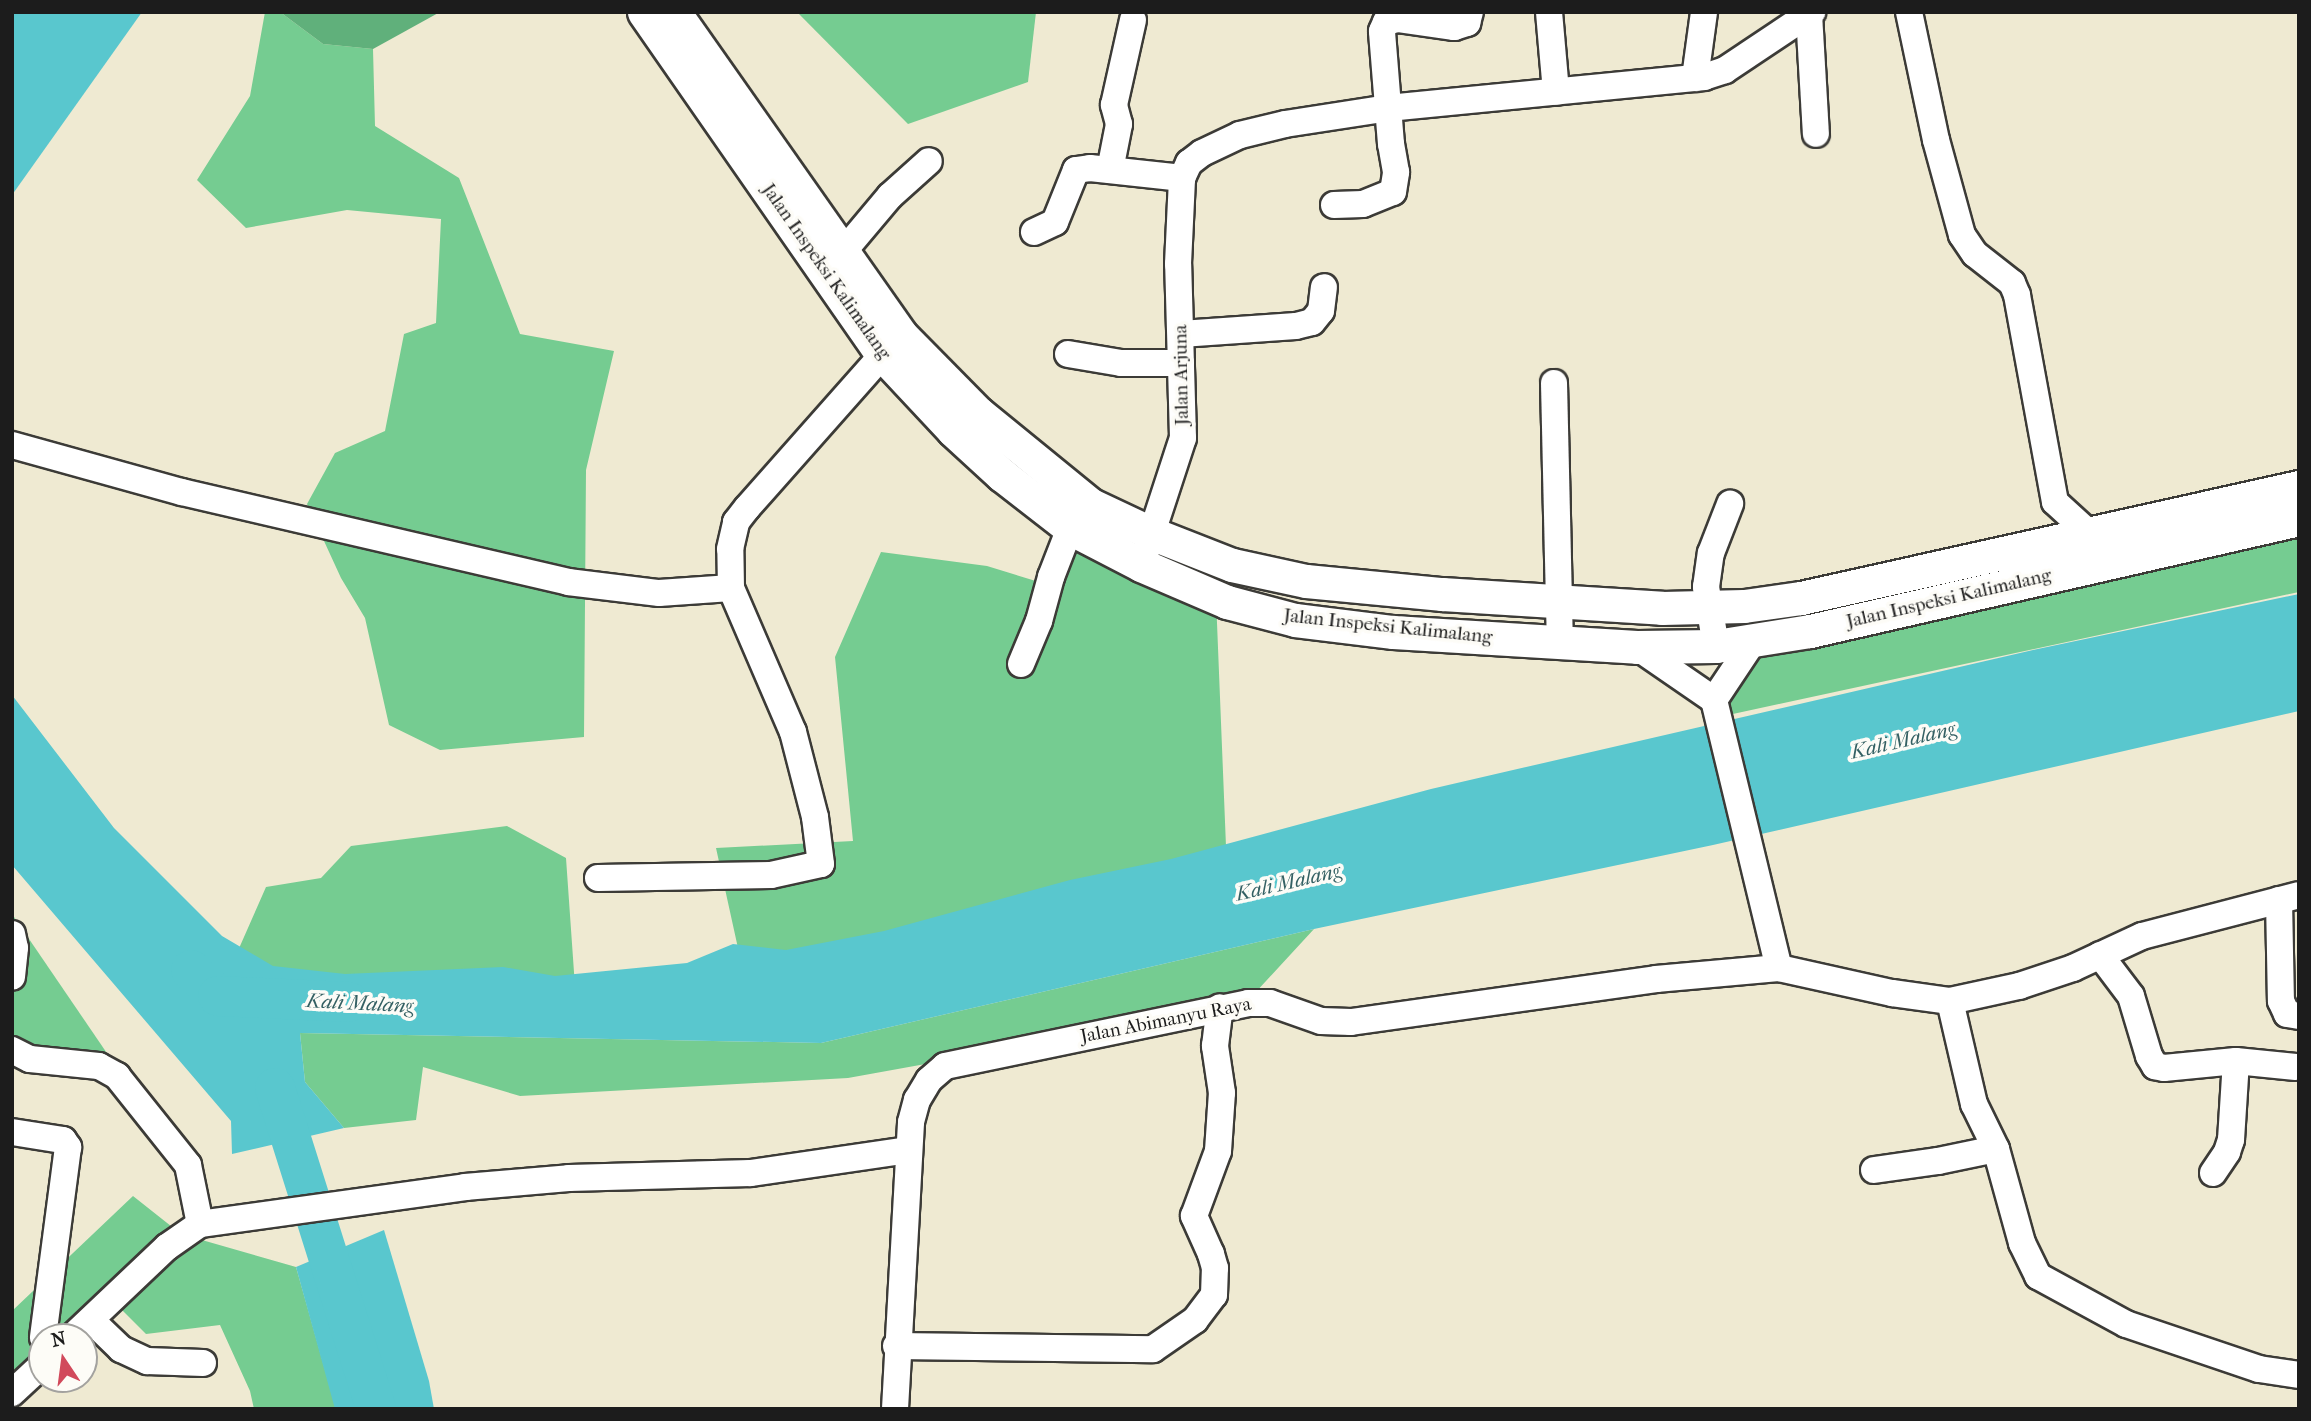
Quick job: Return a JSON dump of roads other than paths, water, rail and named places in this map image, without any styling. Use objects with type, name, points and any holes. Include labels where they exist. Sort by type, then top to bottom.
[{"type":"main road","name":"Jalan Inspeksi Kalimalang","points":[[644,12],[833,264],[953,430],[1002,475],[1070,528],[1141,565],[1227,602],[1295,620],[1560,643],[1637,647],[1752,643],[2150,536],[2299,487]]},
{"type":"main road","name":"Jalan Inspeksi Kalimalang","points":[[674,12],[833,264]]},
{"type":"main road","name":"Jalan Inspeksi Kalimalang","points":[[891,344],[1091,505],[1153,534],[1232,565],[1352,587],[1559,602],[1709,608],[1801,598],[2090,533],[2150,536],[2299,519]]},
{"type":"main road","points":[[1348,626],[1352,587]]},
{"type":"street","points":[[1334,205],[1363,204],[1393,192],[1396,172],[1382,31],[1386,22],[1397,19],[1454,27],[1467,23],[1470,12]]},
{"type":"street","points":[[1549,12],[1556,92]]},
{"type":"street","points":[[1695,78],[1704,12]]},
{"type":"street","points":[[1909,12],[1936,140],[1962,235],[1975,254],[2012,283],[2017,295],[2055,502],[2090,533]]},
{"type":"street","points":[[1034,232],[1055,222],[1073,173],[1084,168],[1182,178],[1189,163],[1202,153],[1240,135],[1285,124],[1388,108],[1695,78],[1725,70],[1810,13]]},
{"type":"street","points":[[1810,13],[1816,134]]},
{"type":"street","points":[[1110,170],[1119,124],[1114,105],[1133,20]]},
{"type":"street","points":[[833,264],[890,195],[929,161]]},
{"type":"street","name":"Jalan Arjuna","points":[[1141,565],[1183,438],[1178,264],[1182,178]]},
{"type":"street","points":[[1181,334],[1296,326],[1312,322],[1321,311],[1324,287]]},
{"type":"street","points":[[598,878],[771,875],[821,864],[815,817],[793,732],[731,587],[730,549],[736,523],[891,344]]},
{"type":"street","points":[[1068,354],[1121,363],[1181,363]]},
{"type":"street","points":[[1554,383],[1560,643]]},
{"type":"street","points":[[12,445],[182,492],[568,582],[659,593],[731,587]]},
{"type":"street","points":[[1716,646],[1706,587],[1711,553],[1730,504]]},
{"type":"street","points":[[1021,664],[1039,621],[1051,577],[1070,528]]},
{"type":"street","points":[[1717,710],[1752,643]]},
{"type":"street","points":[[1637,647],[1717,710],[1779,968]]},
{"type":"street","points":[[2289,898],[2282,1008],[2287,1014],[2299,1016]]},
{"type":"street","name":"Jalan Abimanyu Raya","points":[[895,1409],[896,1346],[911,1122],[917,1100],[929,1080],[945,1066],[1220,1007],[1270,1003],[1321,1021],[1351,1022],[1656,979],[1779,968],[1892,993],[1950,1001],[2020,986],[2142,936],[2289,898]]},
{"type":"street","points":[[12,934],[15,948],[12,977]]},
{"type":"street","points":[[2100,955],[2130,996],[2149,1056],[2155,1066],[2164,1068],[2236,1061],[2296,1067]]},
{"type":"street","points":[[1950,1001],[1975,1104],[1996,1149],[2021,1242],[2038,1276],[2126,1324],[2259,1369],[2299,1375]]},
{"type":"street","points":[[896,1346],[1153,1349],[1195,1320],[1214,1295],[1215,1268],[1212,1254],[1196,1227],[1194,1216],[1218,1151],[1222,1093],[1215,1046],[1220,1007]]},
{"type":"street","points":[[12,1050],[30,1059],[99,1066],[117,1076],[188,1166],[210,1222]]},
{"type":"street","points":[[2213,1173],[2227,1152],[2231,1140],[2236,1061]]},
{"type":"street","points":[[12,1132],[63,1140],[68,1147],[45,1323]]},
{"type":"street","points":[[1874,1170],[1996,1149]]},
{"type":"street","points":[[88,1323],[167,1247],[210,1222],[465,1187],[569,1178],[751,1173],[908,1150]]},
{"type":"street","points":[[98,1337],[147,1361],[203,1363]]},
{"type":"street","points":[[12,1393],[28,1375]]},
{"type":"water","points":[[12,12],[142,12],[12,195]]},
{"type":"water","points":[[2299,594],[2299,711],[1713,845],[1314,929],[821,1043],[300,1033],[305,1082],[344,1128],[232,1154],[231,1121],[12,865],[12,695],[114,828],[222,936],[273,966],[345,974],[503,967],[555,976],[687,963],[733,944],[786,950],[884,931],[1070,880],[1171,859],[1431,789],[2033,650]]},
{"type":"water","points":[[384,1230],[429,1381],[434,1409],[335,1409],[296,1267]]},
{"type":"waterway","name":"Kali Malang","points":[[191,970],[218,996],[349,1002]]},
{"type":"waterway","points":[[275,1088],[376,1409]]}]
